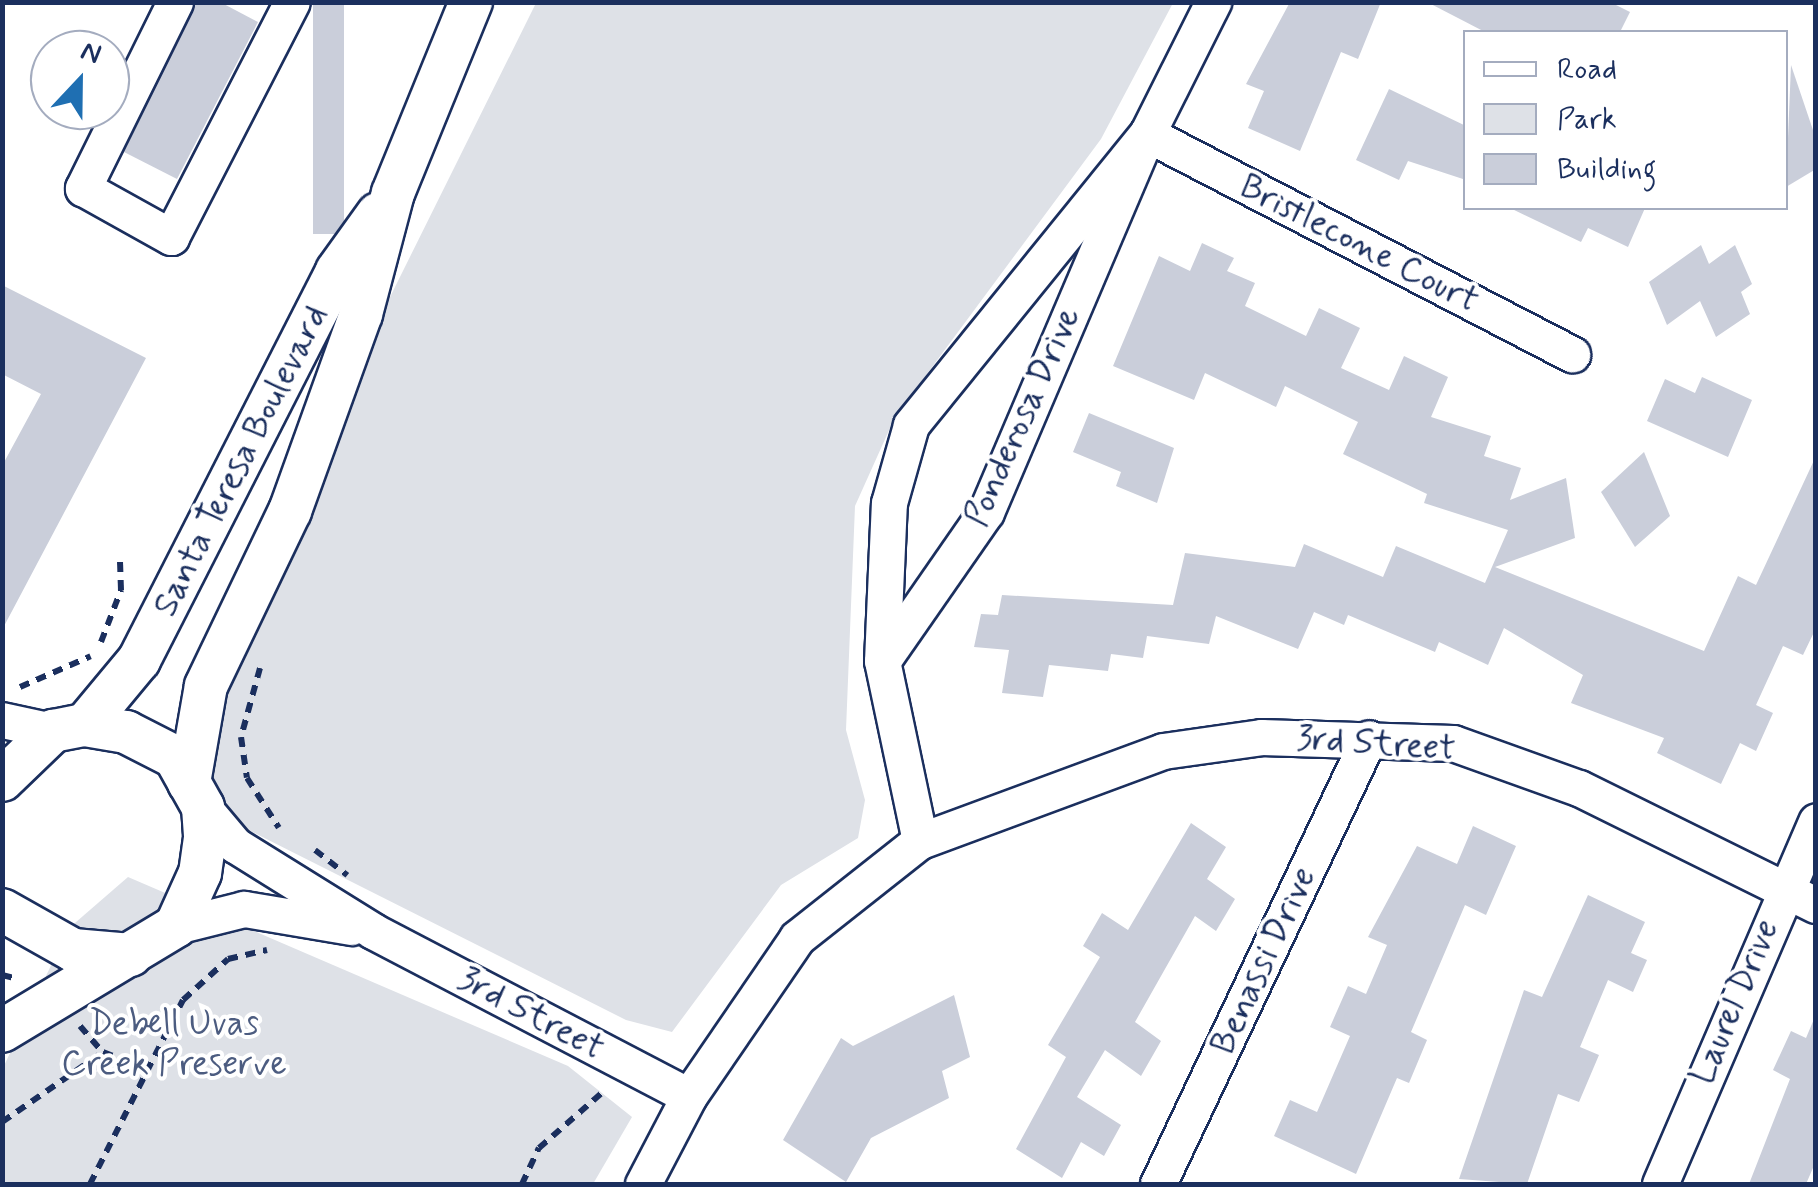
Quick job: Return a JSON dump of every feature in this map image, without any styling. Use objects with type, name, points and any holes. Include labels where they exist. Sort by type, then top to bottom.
[{"type":"main road","name":"Santa Teresa Boulevard","points":[[176,926],[200,874],[196,795],[206,686],[290,511],[361,314],[393,193],[471,2]]},
{"type":"main road","name":"Santa Teresa Boulevard","points":[[2,780],[70,728],[139,660],[337,272],[393,193]]},
{"type":"main road","points":[[70,728],[126,732],[175,757],[196,795]]},
{"type":"main road","points":[[3,912],[73,950],[132,956]]},
{"type":"main road","points":[[2,1031],[176,926]]},
{"type":"street","points":[[175,2],[83,188],[171,237],[292,2]]},
{"type":"street","name":"Ponderosa Drive","points":[[882,661],[986,512],[1147,134],[1214,2]]},
{"type":"street","points":[[643,1184],[689,1096],[797,938],[920,841],[882,661],[889,502],[911,425],[1147,134]]},
{"type":"street","name":"Bristlecone Court","points":[[1147,134],[1572,354]]},
{"type":"street","points":[[5,706],[70,728]]},
{"type":"street","name":"3rd Street","points":[[920,841],[1163,751],[1261,737],[1369,738],[1452,744],[1579,788],[1816,905]]},
{"type":"street","name":"Benassi Drive","points":[[1158,1184],[1369,738]]},
{"type":"street","name":"3rd Street","points":[[196,795],[235,845],[373,931],[689,1096]]},
{"type":"street","name":"Laurel Drive","points":[[1660,1184],[1783,888],[1816,821]]},
{"type":"street","name":"3rd Street","points":[[176,926],[244,909],[373,931]]},
{"type":"path","points":[[5,706],[90,657],[121,590],[120,562]]},
{"type":"path","points":[[264,654],[244,718],[245,764],[273,823],[293,839]]},
{"type":"path","points":[[309,847],[342,864]]},
{"type":"path","points":[[90,1184],[144,1068],[183,1000],[228,958],[282,953]]},
{"type":"path","points":[[74,1020],[103,1052],[144,1068]]},
{"type":"path","points":[[2,1122],[103,1052]]},
{"type":"path","points":[[522,1184],[538,1148],[606,1088]]},
{"type":"green space","points":[[536,3],[1173,3],[1101,139],[895,417],[855,506],[846,730],[865,800],[858,838],[781,885],[672,1032],[626,1020],[191,801],[181,718]]},
{"type":"green space","name":"Debell Uvas Creek Preserve","points":[[128,877],[568,1066],[632,1117],[593,1184],[3,1184],[3,1068],[68,929]]},
{"type":"building","points":[[196,2],[220,2],[258,22],[177,179],[124,152]]},
{"type":"building","points":[[313,2],[344,2],[344,234],[313,234]]},
{"type":"building","points":[[1290,2],[1381,2],[1358,59],[1341,52],[1300,151],[1248,128],[1264,91],[1246,84]]},
{"type":"building","points":[[1427,2],[1610,2],[1630,12],[1621,30],[1481,30]]},
{"type":"building","points":[[1791,65],[1816,139],[1816,169],[1788,186]]},
{"type":"building","points":[[1389,89],[1463,125],[1463,179],[1408,161],[1399,180],[1356,160]]},
{"type":"building","points":[[1514,210],[1644,210],[1628,247],[1588,228],[1581,242]]},
{"type":"building","points":[[1202,243],[1234,258],[1227,271],[1255,283],[1245,306],[1306,336],[1319,308],[1360,328],[1341,368],[1389,390],[1404,356],[1448,377],[1431,417],[1491,436],[1484,456],[1521,468],[1510,500],[1566,478],[1575,538],[1495,567],[1704,651],[1738,576],[1756,585],[1816,456],[1816,628],[1803,655],[1783,646],[1756,705],[1773,713],[1756,751],[1740,743],[1721,784],[1657,753],[1664,738],[1571,703],[1583,675],[1504,628],[1488,665],[1439,642],[1435,652],[1348,615],[1344,625],[1314,612],[1298,649],[1216,616],[1209,644],[1147,636],[1143,658],[1111,654],[1108,671],[1049,665],[1043,697],[1002,693],[1009,650],[974,647],[981,614],[998,615],[1002,595],[1173,605],[1185,553],[1295,567],[1304,544],[1383,577],[1396,546],[1485,583],[1508,530],[1424,503],[1427,494],[1343,454],[1358,422],[1285,386],[1276,407],[1205,373],[1194,400],[1113,366],[1159,256],[1190,271]]},
{"type":"building","points":[[1701,245],[1709,264],[1735,245],[1752,284],[1741,292],[1750,314],[1716,337],[1700,301],[1667,325],[1649,282]]},
{"type":"building","points":[[2,285],[146,358],[2,630],[2,466],[41,394],[2,374]]},
{"type":"building","points":[[1702,377],[1752,400],[1728,457],[1647,421],[1665,379],[1695,393]]},
{"type":"building","points":[[1089,413],[1174,448],[1157,503],[1116,486],[1121,472],[1073,452]]},
{"type":"building","points":[[1644,452],[1670,516],[1635,547],[1601,492]]},
{"type":"building","points":[[1191,823],[1226,847],[1207,879],[1235,899],[1216,931],[1195,916],[1135,1022],[1161,1041],[1141,1076],[1105,1050],[1077,1097],[1121,1125],[1104,1156],[1081,1142],[1062,1178],[1016,1149],[1066,1057],[1048,1045],[1100,957],[1083,946],[1102,913],[1128,930]]},
{"type":"building","points":[[1473,826],[1516,846],[1486,915],[1465,905],[1411,1032],[1427,1040],[1409,1083],[1397,1078],[1356,1174],[1274,1136],[1290,1100],[1317,1112],[1350,1036],[1330,1027],[1348,986],[1366,994],[1387,945],[1368,937],[1417,846],[1457,864]]},
{"type":"building","points":[[1588,895],[1645,922],[1631,953],[1647,960],[1633,992],[1608,980],[1580,1047],[1599,1055],[1579,1102],[1558,1094],[1527,1184],[1459,1179],[1524,990],[1542,997]]},
{"type":"building","points":[[954,995],[970,1057],[942,1071],[949,1098],[871,1138],[846,1182],[783,1140],[841,1038],[853,1046]]},
{"type":"building","points":[[1814,1019],[1816,1161],[1806,1184],[1749,1184],[1790,1079],[1773,1070],[1791,1031],[1806,1038]]}]
